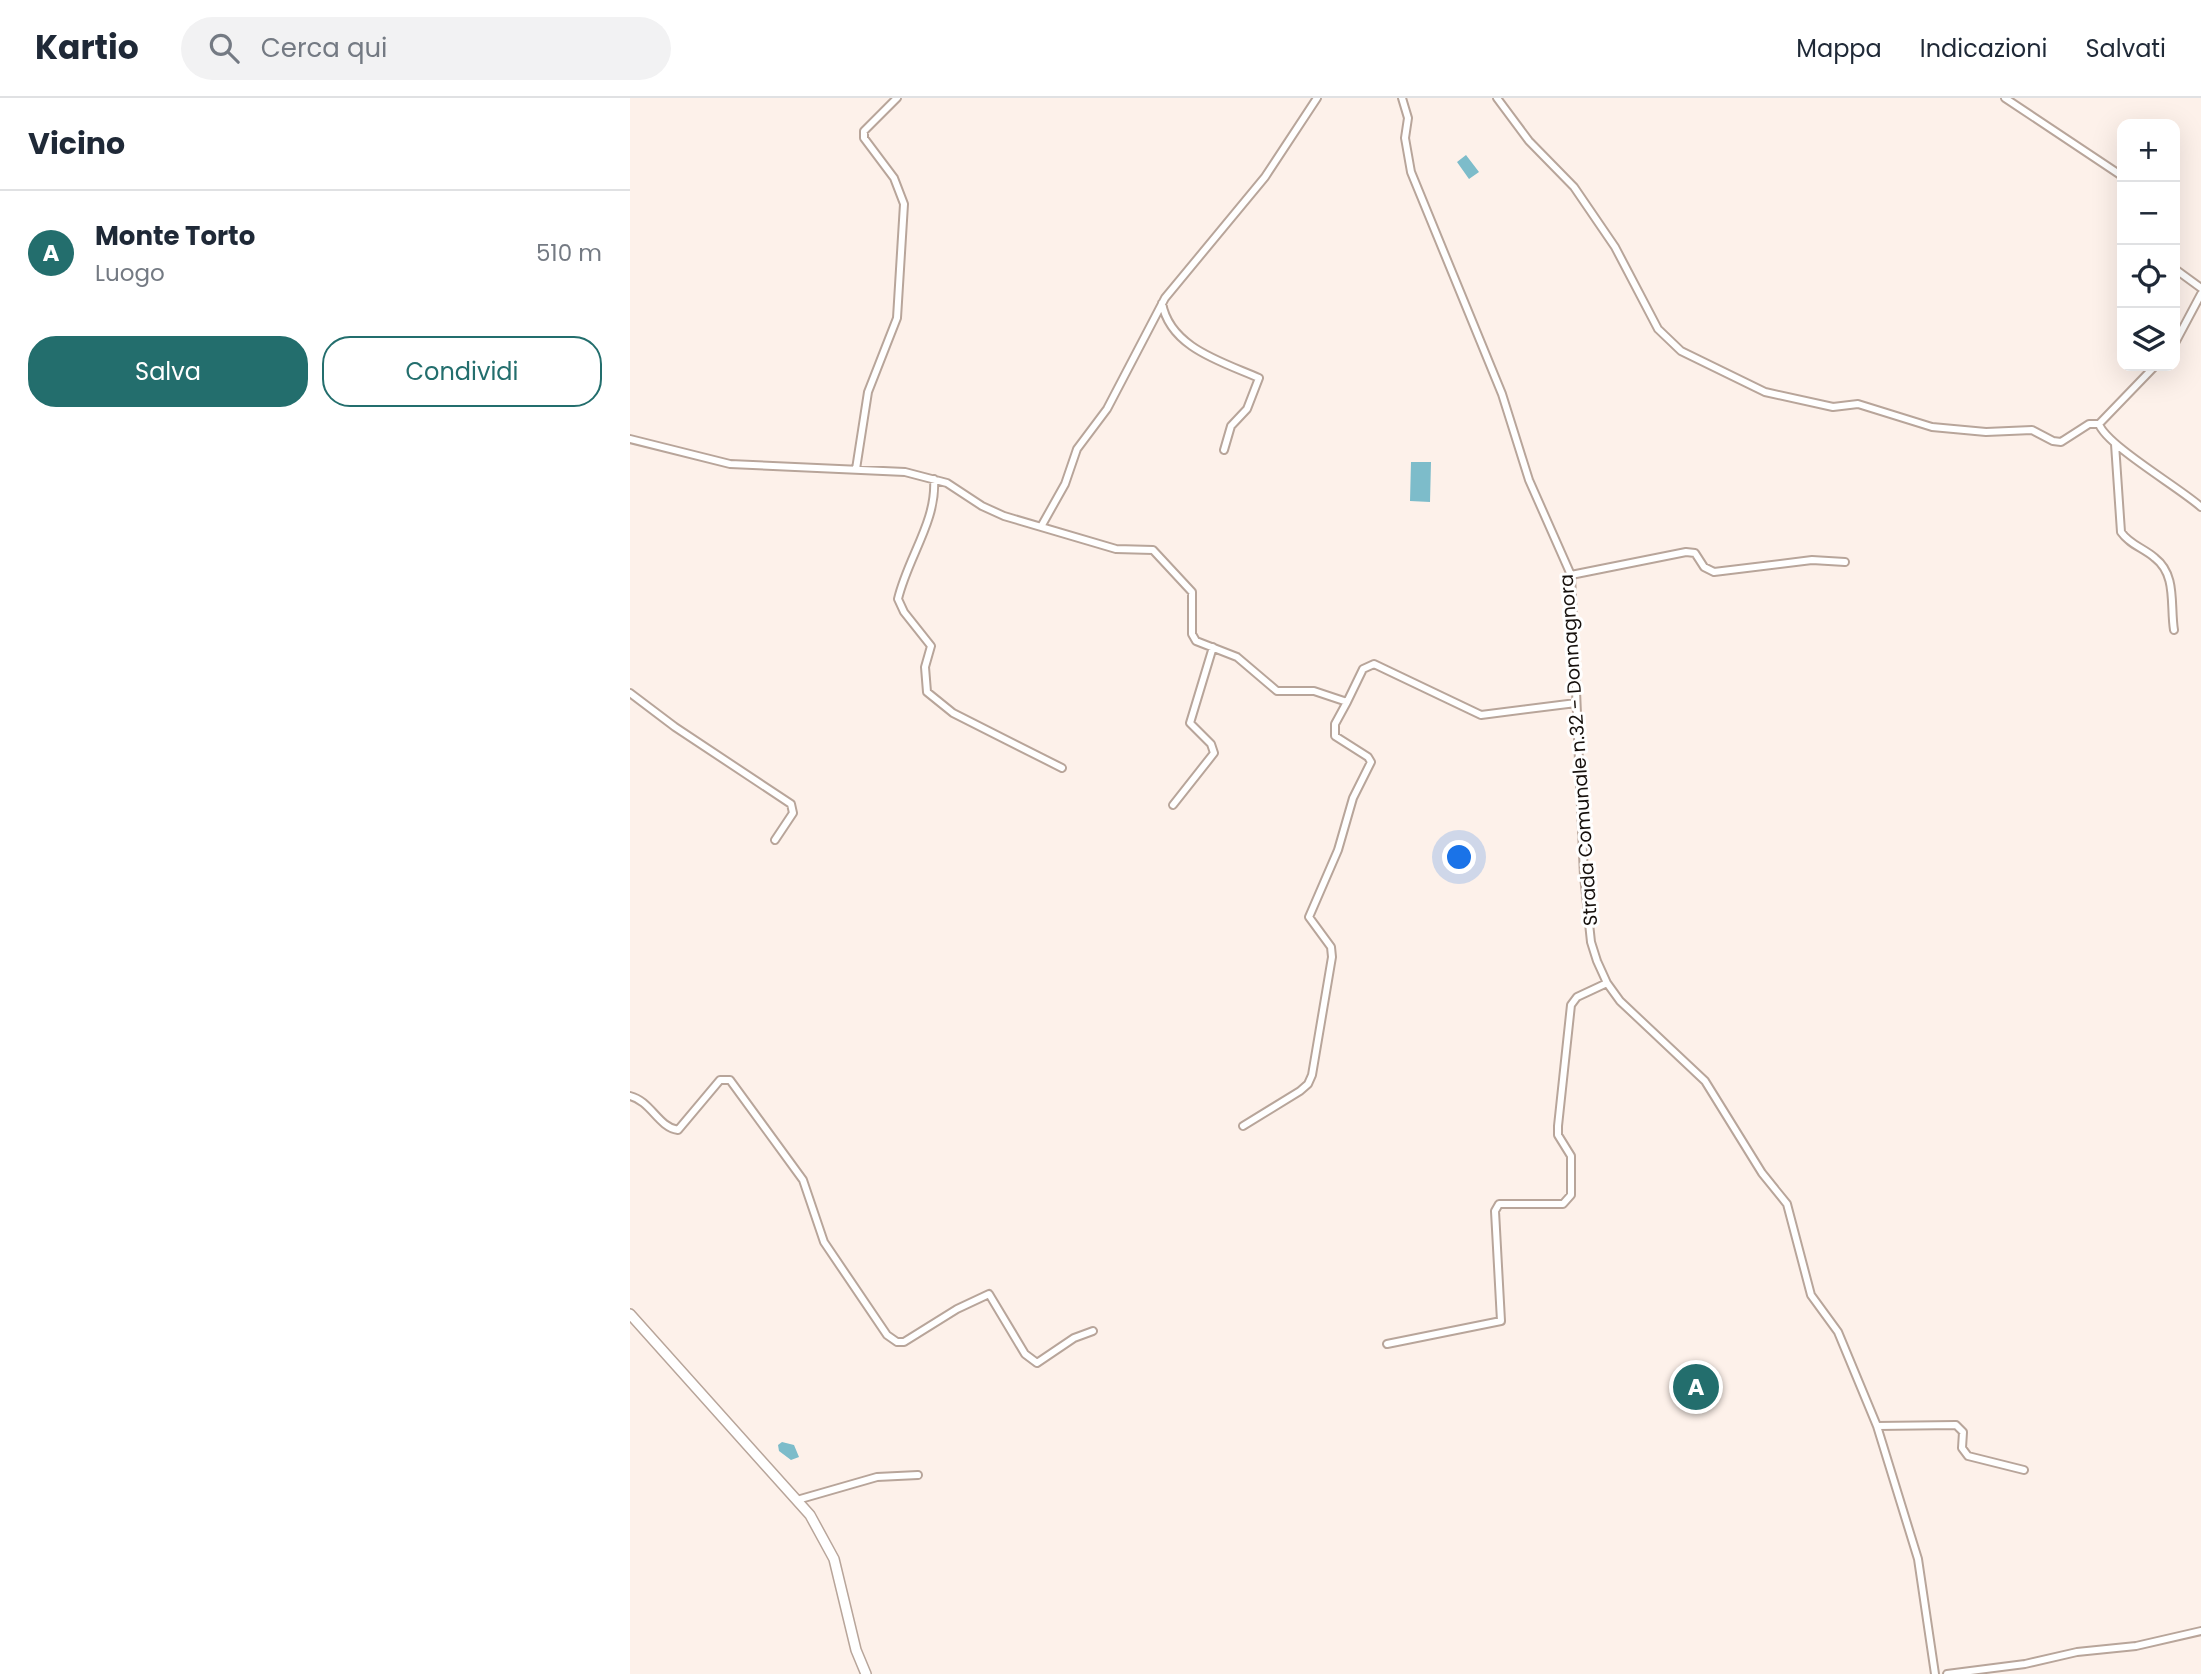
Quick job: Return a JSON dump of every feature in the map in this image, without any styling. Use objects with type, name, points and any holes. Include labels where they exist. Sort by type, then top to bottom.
[{"type":"main road","points":[[630,1314],[797,1500],[821,1533],[834,1559],[856,1650],[866,1674]]},
{"type":"street","points":[[856,470],[868,392],[897,318],[904,204],[894,178],[864,138],[864,131],[897,98]]},
{"type":"street","points":[[1042,526],[1065,484],[1077,449],[1107,409],[1162,303],[1265,177],[1317,98]]},
{"type":"street","name":"Strada Comunale n.32 - Donnagnora","points":[[1402,98],[1408,118],[1405,138],[1411,172],[1502,394],[1529,480],[1571,575],[1584,876],[1591,942],[1606,983],[1620,1001],[1705,1082],[1762,1173],[1787,1204],[1811,1295],[1838,1332],[1877,1426],[1918,1559],[1935,1674]]},
{"type":"street","points":[[1497,98],[1529,141],[1574,187],[1620,255],[1658,329],[1681,351],[1765,392],[1833,407],[1858,404],[1932,427],[1986,432],[2032,430],[2053,441],[2061,442],[2089,424],[2099,424],[2150,371]]},
{"type":"street","points":[[2005,98],[2117,173]]},
{"type":"street","points":[[2180,273],[2201,288]]},
{"type":"street","points":[[2180,334],[2201,294]]},
{"type":"street","points":[[1162,303],[1165,318],[1191,347],[1259,379],[1247,409],[1231,426],[1224,450]]},
{"type":"street","points":[[2099,424],[2101,430],[2115,444],[2201,507]]},
{"type":"street","points":[[630,439],[730,464],[905,472],[934,479],[993,511],[1116,549],[1153,550],[1192,592],[1192,634],[1196,640],[1237,657],[1277,691],[1314,691],[1347,702]]},
{"type":"street","points":[[2115,444],[2121,532],[2127,540],[2157,559],[2168,572],[2174,630]]},
{"type":"street","points":[[934,479],[932,515],[919,538],[898,600],[904,612],[931,646],[925,667],[927,691],[953,713],[1062,768]]},
{"type":"street","points":[[1571,575],[1686,552],[1695,553],[1704,567],[1714,572],[1812,560],[1845,562]]},
{"type":"street","points":[[1173,805],[1214,752],[1211,744],[1190,723],[1213,647]]},
{"type":"street","points":[[1243,1126],[1300,1091],[1308,1084],[1312,1075],[1332,957],[1331,947],[1309,917],[1342,840],[1353,798],[1371,762],[1368,757],[1335,736],[1335,724],[1363,669],[1374,664],[1481,715],[1576,703]]},
{"type":"street","points":[[630,692],[686,734],[791,804],[793,813],[775,840]]},
{"type":"street","points":[[1387,1344],[1501,1321],[1495,1211],[1499,1204],[1563,1204],[1571,1195],[1571,1156],[1558,1135],[1558,1126],[1571,1005],[1577,997],[1606,983]]},
{"type":"street","points":[[630,1096],[643,1101],[664,1123],[678,1130],[720,1080],[730,1080],[803,1180],[824,1242],[887,1335],[897,1342],[904,1342],[957,1308],[989,1294],[1025,1354],[1037,1363],[1074,1338],[1093,1331]]},
{"type":"street","points":[[1877,1426],[1956,1425],[1963,1432],[1962,1448],[1968,1456],[2024,1470]]},
{"type":"street","points":[[797,1500],[868,1479],[918,1475]]},
{"type":"street","points":[[1947,1674],[2025,1664],[2077,1652],[2136,1646],[2201,1631]]},
{"type":"water","points":[[1466,155],[1479,172],[1469,179],[1457,162]]},
{"type":"water","points":[[1411,462],[1431,462],[1430,502],[1410,501]]},
{"type":"water","points":[[782,1442],[794,1445],[799,1457],[791,1460],[779,1451],[778,1445]]},
{"type":"place","name":"Monte Torto","points":[[1696,1387]]}]
